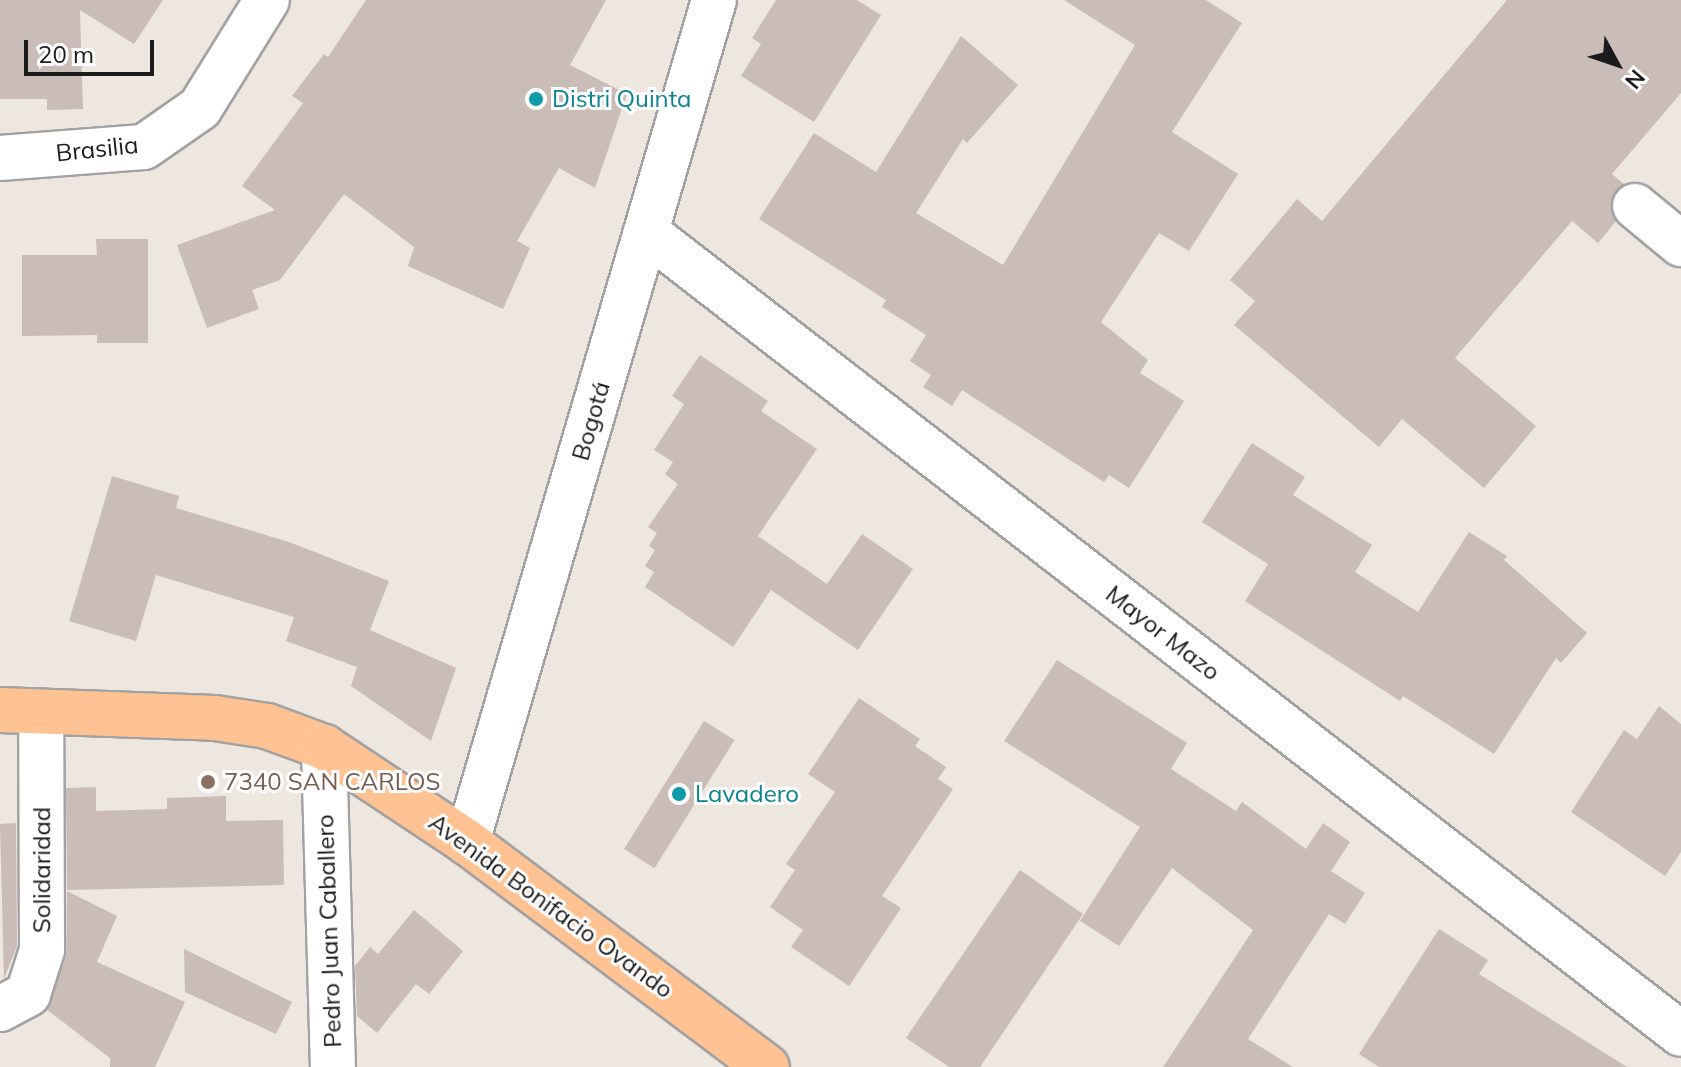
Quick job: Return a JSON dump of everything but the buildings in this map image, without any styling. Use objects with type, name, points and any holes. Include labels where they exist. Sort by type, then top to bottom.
[{"type":"main road","name":"Avenida Bonifacio Ovando","points":[[21,711],[215,718],[267,726],[324,747],[467,842],[767,1067]]},
{"type":"street","name":"Brasilia","points":[[0,158],[144,147],[200,108],[267,0]]},
{"type":"street","name":"Bogotá","points":[[467,842],[714,0]]},
{"type":"street","points":[[1635,206],[1681,244]]},
{"type":"street","name":"Mayor Mazo","points":[[646,232],[1681,1034]]},
{"type":"street","name":"Solidaridad","points":[[0,1009],[28,994],[42,950],[21,711]]},
{"type":"street","name":"Pedro Juan Caballero","points":[[324,747],[333,1067]]},
{"type":"place","name":"Distri Quinta","points":[[536,99]]},
{"type":"place","name":"7340 SAN CARLOS","points":[[208,782]]},
{"type":"place","name":"Lavadero","points":[[679,794]]}]
